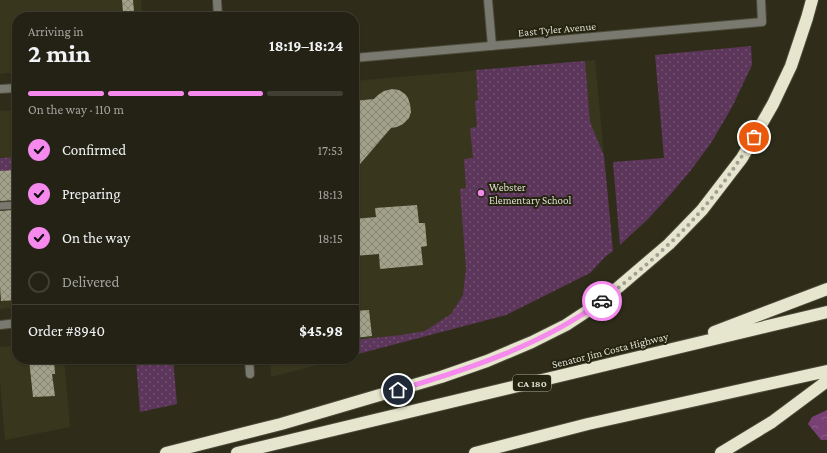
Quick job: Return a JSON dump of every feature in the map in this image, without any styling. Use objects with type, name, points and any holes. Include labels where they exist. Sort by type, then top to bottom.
[{"type":"highway","points":[[166,453],[295,420],[456,372],[532,342],[566,325],[601,302],[669,244],[702,210],[742,158],[791,66],[812,0]]},
{"type":"highway","points":[[666,350],[827,290]]},
{"type":"highway","name":"Senator Jim Costa Highway","points":[[237,453],[827,312]]},
{"type":"highway","points":[[475,453],[588,424],[827,371]]},
{"type":"highway","points":[[721,453],[772,422],[827,381]]},
{"type":"street","points":[[217,0],[218,12]]},
{"type":"street","points":[[488,0],[492,46]]},
{"type":"street","name":"East Tyler Avenue","points":[[359,58],[762,22],[761,0]]},
{"type":"street","points":[[0,89],[12,88]]},
{"type":"street","points":[[0,325],[12,324]]},
{"type":"street","points":[[249,364],[250,374]]},
{"type":"lane","points":[[0,206],[12,205]]},
{"type":"shaded area","points":[[0,0],[141,0],[142,12],[12,12],[12,73],[0,74]]},
{"type":"shaded area","points":[[751,46],[752,65],[732,107],[711,143],[670,195],[648,219],[620,245],[613,162],[664,158],[655,55]]},
{"type":"shaded area","name":"Webster Elementary School","points":[[595,60],[613,251],[606,256],[590,273],[506,315],[359,354],[359,81]]},
{"type":"shaded area","points":[[585,61],[590,122],[604,156],[613,251],[606,256],[590,273],[506,315],[359,354],[359,339],[425,331],[451,314],[463,295],[466,268],[460,189],[466,188],[464,159],[473,158],[470,128],[477,127],[475,101],[478,100],[476,70]]},
{"type":"shaded area","points":[[12,110],[12,157],[0,158],[0,111]]},
{"type":"shaded area","points":[[12,157],[12,173],[0,174],[0,158]]},
{"type":"shaded area","points":[[12,173],[12,308],[0,309],[0,174]]},
{"type":"shaded area","points":[[12,346],[12,364],[64,364],[70,427],[5,440],[0,381],[0,347]]},
{"type":"shaded area","points":[[136,364],[173,364],[177,404],[140,412]]},
{"type":"shaded area","points":[[270,364],[321,364],[271,377]]},
{"type":"green space","points":[[827,410],[827,440],[821,440],[808,424],[812,417]]},
{"type":"building","points":[[122,0],[133,0],[134,11],[123,12]]},
{"type":"building","points":[[392,89],[399,90],[405,94],[410,104],[411,112],[409,118],[403,124],[391,128],[359,165],[359,100],[374,99],[384,91]]},
{"type":"building","points":[[12,170],[12,200],[0,201],[0,171]]},
{"type":"building","points":[[417,205],[419,223],[425,223],[427,246],[421,247],[423,265],[380,269],[379,254],[359,256],[359,219],[376,217],[375,208]]},
{"type":"building","points":[[12,210],[12,300],[1,301],[0,211]]},
{"type":"building","points":[[369,310],[372,336],[359,337],[359,311]]},
{"type":"building","points":[[30,364],[54,364],[55,374],[52,374],[55,396],[33,397]]},
{"type":"way so far","points":[[602,301],[669,244],[702,210],[742,158],[754,137]]},
{"type":"place","name":"Webster Elementary School","points":[[481,193]]},
{"type":"route","points":[[398,390],[486,361],[532,342],[566,325],[602,301]]}]
